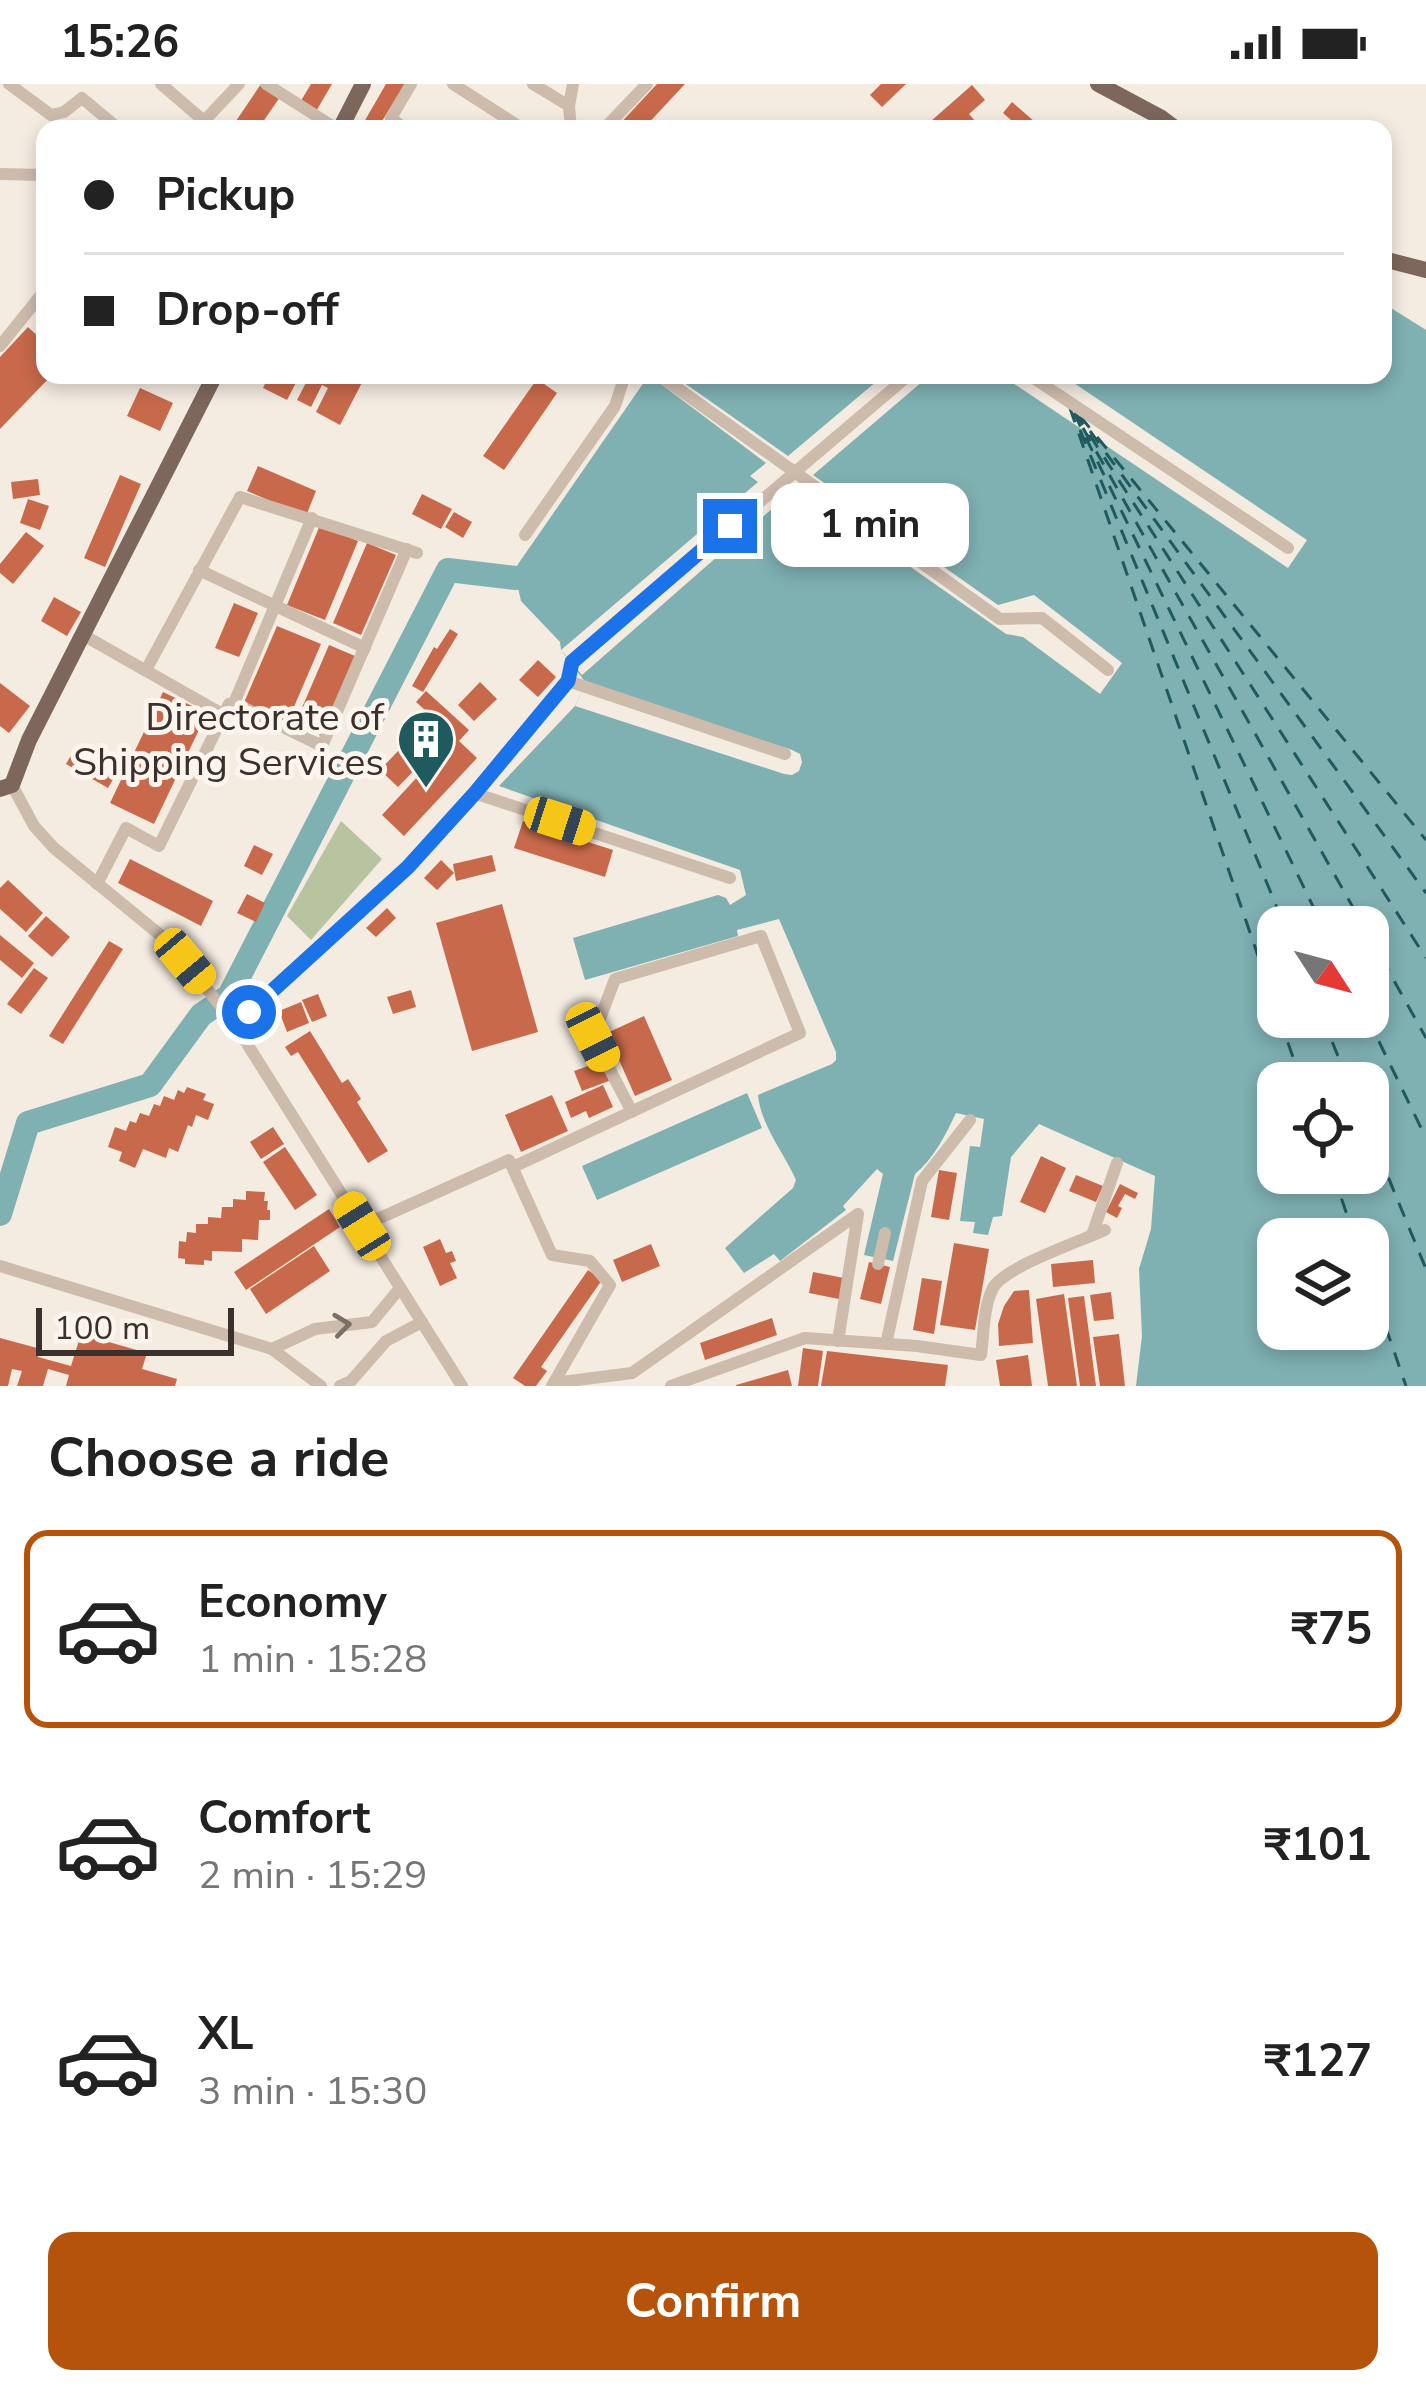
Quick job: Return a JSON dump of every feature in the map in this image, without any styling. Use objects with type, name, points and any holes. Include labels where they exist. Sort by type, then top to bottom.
[{"type":"main road","points":[[343,120],[363,84]]},
{"type":"main road","points":[[1097,84],[1164,120]]},
{"type":"main road","points":[[1392,262],[1426,271]]},
{"type":"main road","points":[[6,787],[210,384]]},
{"type":"street","points":[[9,84],[51,115],[64,112],[82,98],[108,120]]},
{"type":"street","points":[[160,84],[202,120]]},
{"type":"street","points":[[206,120],[239,84]]},
{"type":"street","points":[[266,84],[324,120]]},
{"type":"street","points":[[394,120],[411,84]]},
{"type":"street","points":[[453,84],[506,120]]},
{"type":"street","points":[[533,84],[569,106]]},
{"type":"street","points":[[570,120],[573,84]]},
{"type":"street","points":[[613,120],[647,84]]},
{"type":"street","points":[[0,175],[36,175]]},
{"type":"street","points":[[0,346],[36,301]]},
{"type":"street","points":[[525,535],[615,406],[623,384]]},
{"type":"street","points":[[672,384],[1000,619],[1042,619],[1108,670]]},
{"type":"street","points":[[231,1018],[408,867],[568,681],[572,662],[898,384]]},
{"type":"street","points":[[1042,384],[1288,548]]},
{"type":"street","points":[[146,670],[240,497],[412,551],[322,746],[233,703]]},
{"type":"street","points":[[97,884],[125,828],[159,846],[233,703],[312,518]]},
{"type":"street","points":[[199,570],[364,648]]},
{"type":"street","points":[[83,635],[224,715]]},
{"type":"street","points":[[568,681],[784,754]]},
{"type":"street","points":[[6,787],[54,848],[159,934],[231,1018],[462,1386]]},
{"type":"street","points":[[475,793],[730,878]]},
{"type":"street","points":[[513,1167],[632,1112],[800,1034],[761,936],[615,979],[593,1037],[632,1112]]},
{"type":"street","points":[[886,1344],[922,1181],[970,1120]]},
{"type":"street","points":[[362,1226],[509,1160],[552,1255],[590,1261],[610,1286],[553,1384]]},
{"type":"street","points":[[670,1386],[806,1338],[981,1355],[988,1301],[996,1282],[1098,1233],[1118,1163]]},
{"type":"street","points":[[553,1384],[632,1373],[858,1214],[838,1341]]},
{"type":"street","points":[[878,1264],[885,1233]]},
{"type":"street","points":[[0,1266],[272,1349],[321,1386]]},
{"type":"street","points":[[272,1349],[315,1328],[373,1322],[400,1288]]},
{"type":"street","points":[[340,1386],[351,1381],[386,1341],[422,1322]]},
{"type":"green space","points":[[341,821],[382,859],[311,940],[287,916]]},
{"type":"water","points":[[1392,309],[1426,330],[1426,1386],[1136,1386],[1142,1336],[1139,1269],[1151,1229],[1155,1176],[1039,1124],[1011,1157],[1002,1216],[993,1217],[988,1235],[973,1233],[975,1222],[960,1221],[970,1146],[980,1147],[984,1119],[956,1113],[933,1154],[915,1174],[893,1261],[864,1255],[883,1174],[877,1169],[843,1206],[846,1210],[780,1261],[774,1254],[744,1273],[725,1248],[793,1188],[796,1180],[768,1128],[758,1095],[832,1064],[836,1052],[779,919],[737,930],[738,936],[585,980],[573,938],[718,895],[730,905],[746,895],[740,870],[499,786],[575,706],[586,683],[560,642],[521,601],[514,570],[643,384],[1392,384]]},
{"type":"water","points":[[747,1093],[762,1128],[597,1200],[582,1166]]},
{"type":"pier","points":[[661,384],[686,384],[788,456],[873,384],[919,384],[813,475],[998,605],[1034,595],[1122,663],[1100,694],[1023,637],[1006,634],[797,487],[582,675],[561,650],[758,482],[750,476],[766,463]]},
{"type":"pier","points":[[1014,384],[1075,384],[1307,540],[1288,568]]},
{"type":"pier","points":[[586,683],[792,750],[800,754],[799,771],[784,774],[575,706]]},
{"type":"building","points":[[261,84],[280,97],[264,120],[237,120]]},
{"type":"building","points":[[311,84],[332,84],[315,113],[299,104]]},
{"type":"building","points":[[386,84],[405,84],[383,120],[365,120]]},
{"type":"building","points":[[657,84],[685,84],[651,120],[623,120]]},
{"type":"building","points":[[881,84],[906,84],[882,107],[870,95]]},
{"type":"building","points":[[972,85],[985,100],[969,114],[974,120],[932,120]]},
{"type":"building","points":[[1012,102],[1033,120],[1011,120],[1003,113]]},
{"type":"building","points":[[28,327],[36,335],[36,384],[43,384],[0,429],[0,357]]},
{"type":"building","points":[[265,384],[295,384],[287,400],[263,388]]},
{"type":"building","points":[[305,384],[361,384],[340,425],[316,412],[328,388],[322,385],[311,407],[297,400]]},
{"type":"building","points":[[533,384],[544,384],[557,393],[504,470],[483,456]]},
{"type":"building","points":[[140,388],[173,403],[160,431],[127,416]]},
{"type":"building","points":[[258,466],[316,491],[306,516],[247,491]]},
{"type":"building","points":[[120,475],[141,484],[105,567],[84,558]]},
{"type":"building","points":[[38,479],[40,495],[13,499],[11,482]]},
{"type":"building","points":[[422,494],[452,509],[441,529],[412,514]]},
{"type":"building","points":[[28,499],[49,506],[40,530],[20,523]]},
{"type":"building","points":[[454,512],[472,522],[463,538],[445,527]]},
{"type":"building","points":[[320,525],[358,541],[325,620],[287,605]]},
{"type":"building","points":[[26,532],[44,546],[13,584],[0,573],[0,564]]},
{"type":"building","points":[[367,543],[396,555],[361,635],[333,623]]},
{"type":"building","points":[[54,597],[81,612],[67,636],[41,621]]},
{"type":"building","points":[[234,603],[258,613],[239,657],[215,648]]},
{"type":"building","points":[[277,626],[321,644],[287,723],[243,705]]},
{"type":"building","points":[[450,629],[458,634],[423,692],[412,686]]},
{"type":"building","points":[[329,645],[355,656],[321,736],[295,724]]},
{"type":"building","points":[[538,660],[556,677],[538,697],[519,680]]},
{"type":"building","points":[[480,682],[497,699],[474,721],[458,705]]},
{"type":"building","points":[[0,683],[30,706],[9,733],[0,726]]},
{"type":"building","points":[[426,691],[469,730],[459,741],[477,758],[404,836],[382,815],[448,744],[438,735],[432,741],[438,746],[398,787],[380,770],[419,729],[425,734],[430,728],[427,725],[434,718],[416,702]]},
{"type":"building","points":[[163,692],[207,713],[154,824],[110,803]]},
{"type":"building","points":[[77,745],[119,769],[108,788],[66,764]]},
{"type":"building","points":[[523,821],[613,850],[605,877],[514,848]]},
{"type":"building","points":[[254,845],[273,854],[262,875],[244,866]]},
{"type":"building","points":[[492,855],[496,871],[456,881],[453,864]]},
{"type":"building","points":[[130,859],[213,901],[201,926],[118,883]]},
{"type":"building","points":[[441,860],[454,873],[437,890],[424,878]]},
{"type":"building","points":[[8,880],[43,913],[26,932],[0,909],[0,888]]},
{"type":"building","points":[[247,894],[265,903],[256,922],[237,913]]},
{"type":"building","points":[[502,904],[538,1032],[472,1051],[436,923]]},
{"type":"building","points":[[387,908],[396,918],[376,937],[366,928]]},
{"type":"building","points":[[46,916],[70,937],[52,957],[28,936]]},
{"type":"building","points":[[0,935],[34,963],[22,978],[0,960]]},
{"type":"building","points":[[109,941],[123,949],[63,1044],[49,1036]]},
{"type":"building","points":[[34,968],[48,978],[21,1014],[7,1004]]},
{"type":"building","points":[[411,990],[416,1007],[393,1014],[387,997]]},
{"type":"building","points":[[318,994],[327,1016],[312,1022],[302,1000]]},
{"type":"building","points":[[301,1002],[309,1023],[287,1032],[279,1011]]},
{"type":"building","points":[[644,1016],[672,1080],[635,1096],[607,1033]]},
{"type":"building","points":[[310,1031],[342,1083],[348,1079],[361,1099],[357,1102],[388,1151],[368,1163],[298,1052],[291,1056],[285,1047]]},
{"type":"building","points":[[602,1061],[609,1081],[582,1091],[574,1071]]},
{"type":"building","points":[[603,1085],[613,1107],[589,1118],[586,1111],[571,1118],[565,1102]]},
{"type":"building","points":[[187,1087],[206,1094],[203,1100],[214,1104],[208,1120],[196,1115],[178,1152],[169,1148],[166,1158],[143,1149],[135,1168],[119,1161],[122,1152],[108,1147],[115,1127],[126,1131],[140,1113],[149,1116],[164,1096],[174,1100],[178,1090],[184,1093]]},
{"type":"building","points":[[552,1095],[568,1131],[521,1152],[505,1115]]},
{"type":"building","points":[[273,1127],[284,1144],[261,1159],[250,1142]]},
{"type":"building","points":[[285,1147],[317,1195],[295,1210],[263,1162]]},
{"type":"building","points":[[1041,1156],[1066,1168],[1045,1213],[1020,1202]]},
{"type":"building","points":[[939,1170],[957,1173],[949,1220],[931,1217]]},
{"type":"building","points":[[1076,1175],[1103,1186],[1096,1202],[1069,1191]]},
{"type":"building","points":[[1120,1184],[1138,1193],[1135,1199],[1125,1194],[1117,1218],[1106,1212]]},
{"type":"building","points":[[246,1191],[265,1192],[264,1201],[268,1201],[270,1220],[259,1220],[258,1240],[242,1239],[242,1252],[212,1251],[212,1261],[204,1260],[204,1265],[185,1264],[185,1259],[178,1258],[179,1241],[186,1242],[187,1232],[196,1233],[196,1224],[208,1224],[208,1217],[221,1218],[222,1207],[233,1207],[233,1199],[246,1200]]},
{"type":"building","points":[[329,1209],[340,1227],[246,1290],[234,1272]]},
{"type":"building","points":[[440,1239],[446,1253],[452,1251],[456,1261],[450,1263],[457,1278],[440,1286],[423,1247]]},
{"type":"building","points":[[954,1243],[989,1249],[975,1330],[940,1325]]},
{"type":"building","points":[[651,1244],[660,1266],[622,1282],[613,1260]]},
{"type":"building","points":[[314,1246],[330,1271],[266,1314],[250,1289]]},
{"type":"building","points":[[1093,1260],[1095,1283],[1053,1287],[1051,1264]]},
{"type":"building","points":[[869,1262],[890,1267],[881,1304],[860,1299]]},
{"type":"building","points":[[588,1270],[602,1280],[541,1367],[547,1371],[536,1386],[525,1386],[513,1378]]},
{"type":"building","points":[[813,1272],[844,1278],[839,1299],[809,1293]]},
{"type":"building","points":[[922,1278],[942,1281],[934,1334],[913,1330]]},
{"type":"building","points":[[1029,1290],[1033,1343],[999,1346],[998,1324],[1004,1306],[1014,1291]]},
{"type":"building","points":[[1111,1292],[1114,1319],[1094,1321],[1090,1295]]},
{"type":"building","points":[[1064,1294],[1077,1386],[1048,1386],[1036,1299]]},
{"type":"building","points":[[1084,1296],[1096,1386],[1080,1386],[1068,1298]]},
{"type":"building","points":[[772,1318],[777,1335],[705,1360],[700,1343]]},
{"type":"building","points":[[81,1334],[147,1353],[142,1369],[177,1379],[175,1386],[66,1386],[69,1375],[48,1369],[43,1386],[17,1386],[22,1371],[12,1369],[8,1386],[0,1386],[0,1338],[41,1349],[38,1357],[71,1366]]},
{"type":"building","points":[[1119,1334],[1125,1386],[1100,1386],[1093,1337]]},
{"type":"building","points":[[803,1348],[823,1351],[818,1386],[798,1386]]},
{"type":"building","points":[[827,1351],[948,1365],[945,1386],[821,1386]]},
{"type":"building","points":[[1028,1355],[1032,1386],[1000,1386],[996,1360]]},
{"type":"building","points":[[788,1370],[792,1386],[736,1386],[736,1385]]},
{"type":"waterway","points":[[0,1214],[28,1123],[150,1085],[201,1015],[229,996],[448,570],[516,578]]},
{"type":"ferry route","points":[[1070,408],[1257,953]]},
{"type":"ferry route","points":[[1075,412],[1426,958]]},
{"type":"ferry route","points":[[1074,413],[1313,906]]},
{"type":"ferry route","points":[[1080,416],[1426,840]]},
{"type":"ferry route","points":[[1083,428],[1352,906]]},
{"type":"ferry route","points":[[1080,430],[1276,906]]},
{"type":"ferry route","points":[[1090,431],[1426,893]]},
{"type":"ferry route","points":[[1389,972],[1426,1038]]},
{"type":"ferry route","points":[[1286,1038],[1295,1062]]},
{"type":"ferry route","points":[[1331,1038],[1340,1062]]},
{"type":"ferry route","points":[[1377,1038],[1426,1138]]},
{"type":"ferry route","points":[[1389,1179],[1426,1269]]},
{"type":"ferry route","points":[[1340,1194],[1348,1218]]},
{"type":"ferry route","points":[[1389,1337],[1406,1386]]},
{"type":"place","name":"Directorate of Shipping Services","points":[[426,790]]},
{"type":"route","points":[[249,1012],[408,867],[568,681],[572,662],[730,526]]}]
